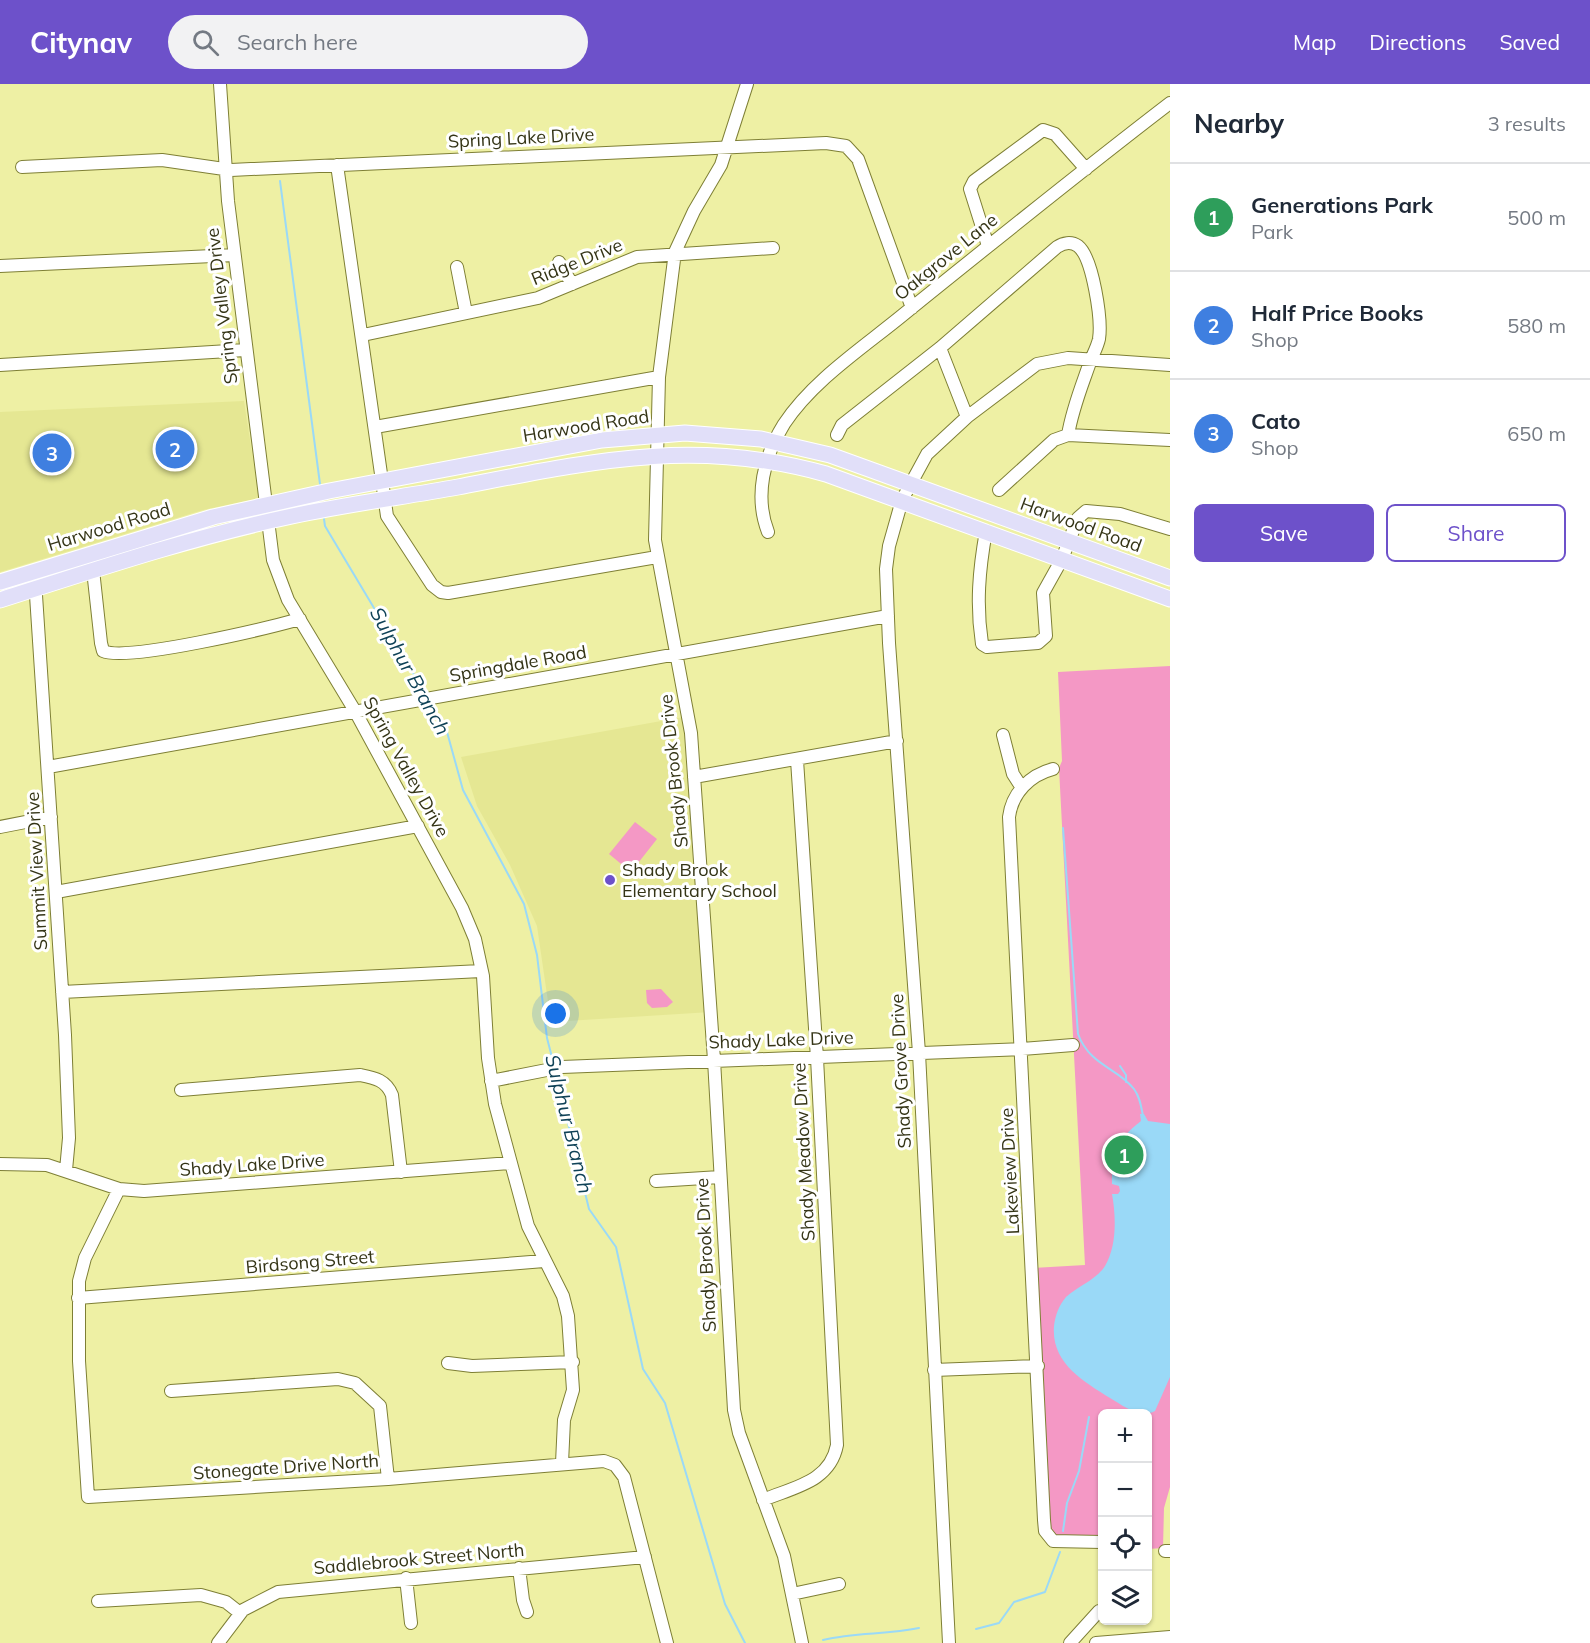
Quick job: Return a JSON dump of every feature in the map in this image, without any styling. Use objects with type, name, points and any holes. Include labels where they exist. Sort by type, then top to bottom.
[{"type":"main road","name":"Harwood Road","points":[[0,582],[203,519],[265,505],[382,480],[602,440],[656,434],[715,434],[776,442],[831,455],[1170,578]]},
{"type":"main road","name":"Harwood Road","points":[[0,600],[93,570],[268,522],[571,465],[656,454],[694,453],[768,460],[826,474],[1170,598]]},
{"type":"street","name":"Spring Valley Drive","points":[[220,84],[226,170],[245,350],[265,505],[278,575],[300,620],[355,711],[469,923],[481,971],[490,1081],[528,1226],[563,1296],[568,1316],[573,1362],[573,1390],[564,1420],[562,1463]]},
{"type":"street","name":"Shady Brook Drive","points":[[747,84],[728,147],[684,230],[675,252],[659,377],[656,434],[657,557],[689,716],[714,1060],[734,1410],[784,1556],[802,1643]]},
{"type":"street","name":"Oakgrove Lane","points":[[768,532],[762,515],[763,472],[783,426],[807,397],[988,246],[1170,103]]},
{"type":"street","points":[[988,246],[970,189],[974,181],[1043,130],[1050,130],[1055,134],[1086,169]]},
{"type":"street","name":"Spring Lake Drive","points":[[22,167],[162,160],[226,170],[826,143],[846,147],[853,152],[864,172],[912,308]]},
{"type":"street","points":[[337,165],[363,335],[384,500],[391,526],[432,585],[441,592],[657,557]]},
{"type":"street","points":[[837,435],[842,425],[940,348],[1057,246],[1068,243],[1079,247],[1091,274],[1100,328],[1099,341],[1071,413],[1068,435]]},
{"type":"street","name":"Ridge Drive","points":[[363,335],[538,298],[637,257],[675,252],[772,248]]},
{"type":"street","points":[[0,266],[234,255]]},
{"type":"street","points":[[559,262],[572,284]]},
{"type":"street","points":[[457,267],[466,313]]},
{"type":"street","points":[[940,348],[967,417]]},
{"type":"street","points":[[0,365],[245,350]]},
{"type":"street","name":"Shady Grove Drive","points":[[950,1643],[919,1053],[888,616],[886,569],[892,526],[902,500],[927,454],[967,417],[1037,364],[1054,359],[1170,365]]},
{"type":"street","points":[[375,427],[659,377]]},
{"type":"street","points":[[999,489],[1054,440],[1068,435],[1170,440]]},
{"type":"street","points":[[986,531],[978,577],[979,628],[982,644],[987,647],[1038,643],[1046,636],[1043,592],[1062,560],[1078,518],[1086,511],[1120,514],[1170,529]]},
{"type":"street","name":"Summit View Drive","points":[[34,570],[62,992],[69,1138],[66,1170]]},
{"type":"street","points":[[93,570],[100,643],[103,651],[110,654],[148,650],[300,620]]},
{"type":"street","name":"Springdale Road","points":[[48,767],[888,616]]},
{"type":"street","points":[[1003,735],[1014,774],[1022,788]]},
{"type":"street","points":[[694,777],[897,741]]},
{"type":"street","name":"Shady Meadow Drive","points":[[763,1500],[823,1474],[831,1466],[837,1446],[817,1058],[797,760]]},
{"type":"street","name":"Lakeview Drive","points":[[1053,769],[1039,773],[1022,788],[1012,801],[1009,817],[1045,1531],[1053,1541],[1098,1542]]},
{"type":"street","points":[[0,827],[51,817]]},
{"type":"street","points":[[56,892],[418,826]]},
{"type":"street","points":[[62,992],[481,971]]},
{"type":"street","name":"Shady Lake Drive","points":[[490,1081],[562,1067],[817,1058],[1073,1045]]},
{"type":"street","points":[[181,1090],[360,1075],[376,1078],[386,1083],[392,1095],[401,1172]]},
{"type":"street","name":"Shady Lake Drive","points":[[0,1164],[33,1163],[66,1170],[119,1189],[144,1191],[511,1163]]},
{"type":"street","points":[[656,1182],[720,1177]]},
{"type":"street","name":"Stonegate Drive North","points":[[119,1189],[85,1258],[79,1281],[87,1497],[388,1479],[604,1461],[621,1471],[667,1643]]},
{"type":"street","name":"Birdsong Street","points":[[78,1298],[544,1261]]},
{"type":"street","points":[[448,1363],[472,1366],[573,1362]]},
{"type":"street","points":[[934,1370],[1038,1366]]},
{"type":"street","points":[[171,1390],[338,1379],[355,1383],[380,1406],[388,1479]]},
{"type":"street","name":"Saddlebrook Street North","points":[[218,1643],[240,1613],[266,1596],[278,1592],[645,1557]]},
{"type":"street","points":[[519,1568],[527,1612]]},
{"type":"street","points":[[406,1578],[411,1623]]},
{"type":"street","points":[[792,1594],[838,1584]]},
{"type":"street","points":[[98,1601],[201,1595],[226,1602],[240,1613]]},
{"type":"street","points":[[1070,1643],[1098,1612]]},
{"type":"street","points":[[1097,1643],[1170,1638]]},
{"type":"shaded area","points":[[244,401],[259,498],[203,510],[0,572],[0,412]]},
{"type":"shaded area","points":[[1170,666],[1170,1487],[1164,1508],[1163,1548],[1152,1549],[1152,1409],[1098,1409],[1098,1542],[1049,1537],[1033,1268],[1085,1265],[1059,768],[1062,761],[1058,672]]},
{"type":"shaded area","name":"Shady Brook Elementary School","points":[[689,716],[711,1012],[551,1022],[537,926],[510,865],[477,806],[461,757]]},
{"type":"shaded area","points":[[635,822],[657,839],[631,872],[609,854]]},
{"type":"shaded area","points":[[661,989],[673,1002],[667,1007],[652,1008],[647,1003],[646,990]]},
{"type":"water","points":[[1140,1114],[1144,1114],[1148,1121],[1170,1124],[1170,1377],[1155,1411],[1152,1412],[1152,1409],[1130,1409],[1089,1385],[1063,1361],[1054,1339],[1055,1318],[1061,1304],[1066,1297],[1097,1275],[1109,1258],[1114,1240],[1112,1194],[1118,1194],[1120,1191],[1119,1186],[1112,1184],[1114,1155],[1120,1141],[1141,1121]]},
{"type":"waterway","name":"Sulphur Branch","points":[[280,181],[320,484]]},
{"type":"waterway","name":"Sulphur Branch","points":[[324,519],[325,526],[426,695]]},
{"type":"waterway","name":"Sulphur Branch","points":[[431,703],[447,732],[463,790],[524,904],[537,955],[547,1038],[554,1065]]},
{"type":"waterway","points":[[1063,828],[1078,1034],[1083,1045],[1097,1060],[1134,1089],[1139,1098],[1143,1116]]},
{"type":"waterway","points":[[1120,1066],[1126,1075],[1126,1082]]},
{"type":"waterway","name":"Sulphur Branch","points":[[556,1074],[589,1209],[616,1247],[643,1369],[665,1403],[725,1604],[745,1643]]},
{"type":"waterway","points":[[1063,1531],[1067,1503],[1079,1471],[1089,1417]]},
{"type":"waterway","points":[[976,1629],[999,1623],[1014,1602],[1045,1592],[1060,1552]]},
{"type":"waterway","points":[[823,1640],[919,1628]]},
{"type":"place","name":"Half Price Books","points":[[175,449]]},
{"type":"place","name":"Cato","points":[[52,453]]},
{"type":"place","name":"Shady Brook Elementary School","points":[[610,880]]},
{"type":"place","name":"Generations Park","points":[[1124,1155]]}]
